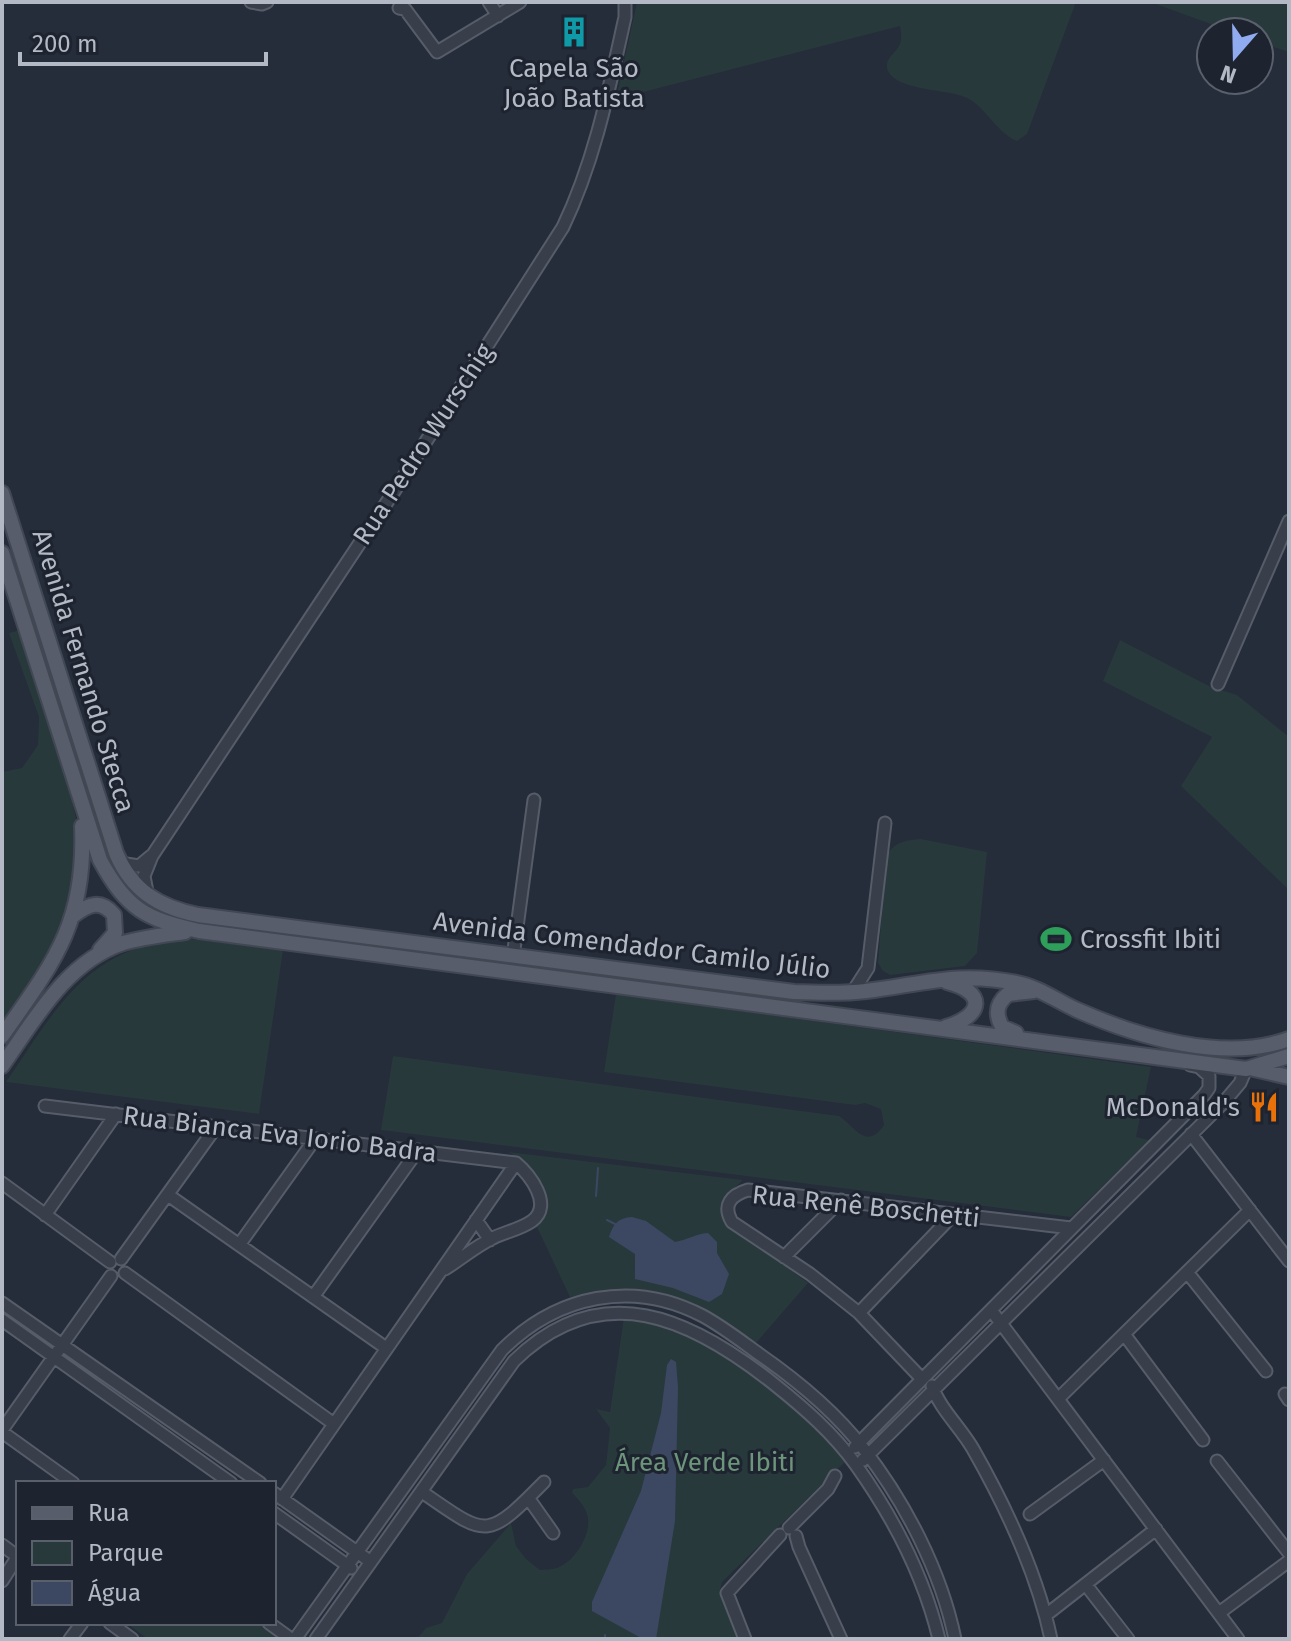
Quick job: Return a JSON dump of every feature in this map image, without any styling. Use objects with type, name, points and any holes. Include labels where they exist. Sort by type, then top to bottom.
[{"type":"main road","name":"Avenida Fernando Stecca","points":[[2,493],[120,863]]},
{"type":"main road","name":"Avenida Fernando Stecca","points":[[2,553],[82,805]]},
{"type":"main road","name":"Avenida Comendador Camilo Júlio","points":[[82,805],[100,860],[113,884],[142,913],[162,922],[199,931],[1248,1069],[1289,1056]]},
{"type":"main road","points":[[2,1036],[53,961],[74,915],[82,875],[82,805]]},
{"type":"main road","name":"Avenida Comendador Camilo Júlio","points":[[120,863],[134,885],[148,897],[178,911],[198,915],[794,992],[852,993],[934,979],[998,979],[1021,983],[1131,1031],[1187,1043],[1239,1050],[1289,1039]]},
{"type":"main road","points":[[2,1066],[49,999],[115,933],[114,915],[104,905],[85,907],[74,915]]},
{"type":"main road","points":[[91,958],[122,944],[148,937],[199,931]]},
{"type":"main road","points":[[934,979],[960,986],[974,997],[971,1016],[961,1023],[942,1028]]},
{"type":"main road","points":[[1038,990],[1008,994],[997,1007],[998,1020],[1010,1032],[1058,1042]]},
{"type":"main road","points":[[1248,1069],[1267,1070],[1289,1077]]},
{"type":"street","points":[[251,2],[267,2]]},
{"type":"street","points":[[489,2],[498,16]]},
{"type":"street","points":[[399,8],[405,9],[437,52],[520,2]]},
{"type":"street","name":"Rua Pedro Wurschig","points":[[148,897],[144,876],[152,856],[393,493],[563,227],[580,191],[596,143],[625,17],[625,2]]},
{"type":"street","points":[[1218,684],[1289,521]]},
{"type":"street","points":[[513,957],[534,800]]},
{"type":"street","points":[[852,993],[868,968],[885,823]]},
{"type":"street","points":[[120,863],[139,866],[152,856]]},
{"type":"street","points":[[868,968],[873,978],[887,988]]},
{"type":"street","name":"Avenida Comendador Camilo Júlio","points":[[1162,1058],[1199,1067],[1209,1076],[1209,1088]]},
{"type":"street","points":[[857,1466],[1224,1102],[1248,1069]]},
{"type":"street","points":[[847,1454],[1209,1088],[1224,1102]]},
{"type":"street","name":"Rua Bianca Eva Iorio Badra","points":[[45,1106],[516,1163]]},
{"type":"street","points":[[45,1215],[116,1114]]},
{"type":"street","points":[[2,1183],[45,1215],[116,1260],[126,1264],[125,1273],[120,1277],[111,1276],[107,1270],[116,1260],[168,1195],[216,1127]]},
{"type":"street","points":[[1191,1134],[1289,1261]]},
{"type":"street","points":[[239,1245],[315,1139]]},
{"type":"street","points":[[313,1297],[418,1150]]},
{"type":"street","points":[[371,1562],[278,1496],[334,1424],[438,1273],[516,1163],[533,1182],[540,1211],[530,1222],[490,1240],[438,1273]]},
{"type":"street","name":"Rua Renê Boschetti","points":[[922,1379],[859,1313],[732,1222],[727,1208],[729,1200],[748,1190],[1071,1228]]},
{"type":"street","points":[[1107,1192],[1106,1202],[1117,1208]]},
{"type":"street","points":[[168,1195],[386,1348]]},
{"type":"street","points":[[825,1198],[827,1214]]},
{"type":"street","points":[[784,1257],[841,1200]]},
{"type":"street","points":[[1097,1202],[1105,1208],[1107,1218]]},
{"type":"street","points":[[1058,1399],[1250,1210]]},
{"type":"street","points":[[934,1235],[938,1225],[936,1214]]},
{"type":"street","points":[[859,1313],[952,1216]]},
{"type":"street","points":[[476,1220],[490,1240]]},
{"type":"street","points":[[1036,1225],[1048,1238],[1050,1250]]},
{"type":"street","points":[[1187,1272],[1266,1371]]},
{"type":"street","points":[[125,1273],[334,1424]]},
{"type":"street","points":[[70,1481],[2,1431],[111,1276]]},
{"type":"street","points":[[272,1625],[293,1639],[502,1350],[537,1320],[594,1298],[620,1295],[673,1303],[702,1315],[781,1369],[858,1443],[910,1519],[949,1610],[955,1639]]},
{"type":"street","points":[[2,1303],[257,1481]]},
{"type":"street","points":[[991,1310],[1238,1639]]},
{"type":"street","points":[[316,1639],[500,1380],[527,1348],[563,1326],[613,1314],[634,1313],[697,1331],[753,1368],[802,1406],[833,1436],[891,1518],[932,1608],[939,1639]]},
{"type":"street","points":[[2,1320],[228,1481]]},
{"type":"street","points":[[1124,1334],[1203,1440]]},
{"type":"street","points":[[935,1366],[933,1391],[972,1447],[1011,1524],[1046,1615],[1051,1639]]},
{"type":"street","points":[[879,1444],[873,1436],[904,1403],[912,1389]]},
{"type":"street","points":[[833,1436],[841,1432],[842,1427]]},
{"type":"street","points":[[1030,1514],[1104,1460]]},
{"type":"street","points":[[1217,1461],[1289,1553]]},
{"type":"street","points":[[383,1545],[376,1534],[403,1497],[413,1474]]},
{"type":"street","points":[[868,1482],[880,1474]]},
{"type":"street","points":[[745,1639],[727,1598],[729,1589],[788,1539],[799,1519],[828,1489],[835,1476]]},
{"type":"street","points":[[422,1492],[473,1525],[485,1527],[504,1520],[544,1482]]},
{"type":"street","points":[[529,1499],[553,1533]]},
{"type":"street","points":[[276,1514],[363,1573]]},
{"type":"street","points":[[1046,1615],[1156,1529]]},
{"type":"street","points":[[788,1539],[841,1639]]},
{"type":"street","points":[[335,1557],[344,1543]]},
{"type":"street","points":[[2,1581],[16,1559]]},
{"type":"street","points":[[1219,1613],[1289,1561]]},
{"type":"street","points":[[335,1583],[349,1593]]},
{"type":"street","points":[[1086,1585],[1128,1639]]},
{"type":"street","points":[[113,1625],[132,1639]]},
{"type":"green space","points":[[637,2],[1076,2],[1027,134],[1017,141],[968,98],[909,85],[893,77],[887,63],[900,44],[900,26],[616,99]]},
{"type":"green space","points":[[1150,2],[1289,2],[1289,52],[1275,47],[1275,16],[1195,18]]},
{"type":"green space","points":[[21,630],[77,822],[73,893],[60,930],[38,971],[2,1024],[2,772],[22,768],[38,745],[39,717],[9,633]]},
{"type":"green space","points":[[1120,640],[1209,686],[1237,695],[1289,737],[1289,890],[1181,786],[1212,737],[1103,681]]},
{"type":"green space","points":[[921,839],[987,852],[977,953],[965,966],[890,975],[878,963],[886,857],[900,843]]},
{"type":"green space","points":[[191,939],[283,950],[259,1114],[6,1082],[60,1004],[101,966],[126,952],[156,943]]},
{"type":"green space","points":[[616,994],[1151,1067],[1136,1137],[1149,1140],[1071,1217],[381,1130],[393,1056],[839,1116],[866,1136],[878,1133],[884,1125],[881,1109],[865,1103],[855,1105],[604,1072]]},
{"type":"green space","points":[[508,1152],[743,1180],[726,1199],[728,1224],[808,1283],[756,1343],[709,1313],[669,1296],[626,1291],[570,1297],[536,1225],[545,1211],[541,1184],[525,1162]]},
{"type":"green space","name":"Área Verde Ibiti","points":[[624,1317],[685,1329],[741,1366],[816,1428],[845,1462],[722,1582],[720,1590],[740,1639],[417,1639],[426,1628],[442,1623],[467,1574],[511,1523],[516,1546],[540,1570],[555,1569],[571,1558],[582,1545],[588,1529],[587,1514],[572,1493],[573,1489],[588,1487],[606,1465],[610,1428],[596,1409],[610,1412]]},
{"type":"green space","points":[[129,1625],[261,1625],[279,1639],[148,1639]]},
{"type":"water","points":[[632,1217],[646,1221],[675,1242],[708,1233],[717,1242],[717,1253],[729,1274],[722,1294],[709,1302],[673,1288],[635,1279],[635,1254],[609,1237],[617,1222]]},
{"type":"water","points":[[671,1359],[676,1362],[678,1387],[675,1521],[656,1639],[643,1639],[592,1611],[592,1602],[641,1491],[661,1413],[667,1365]]},
{"type":"waterway","points":[[596,1196],[598,1168]]},
{"type":"waterway","points":[[607,1220],[617,1225]]},
{"type":"place","name":"Capela São João Batista","points":[[574,32]]},
{"type":"place","name":"Crossfit Ibiti","points":[[1056,939]]},
{"type":"place","name":"McDonald's","points":[[1264,1107]]}]
